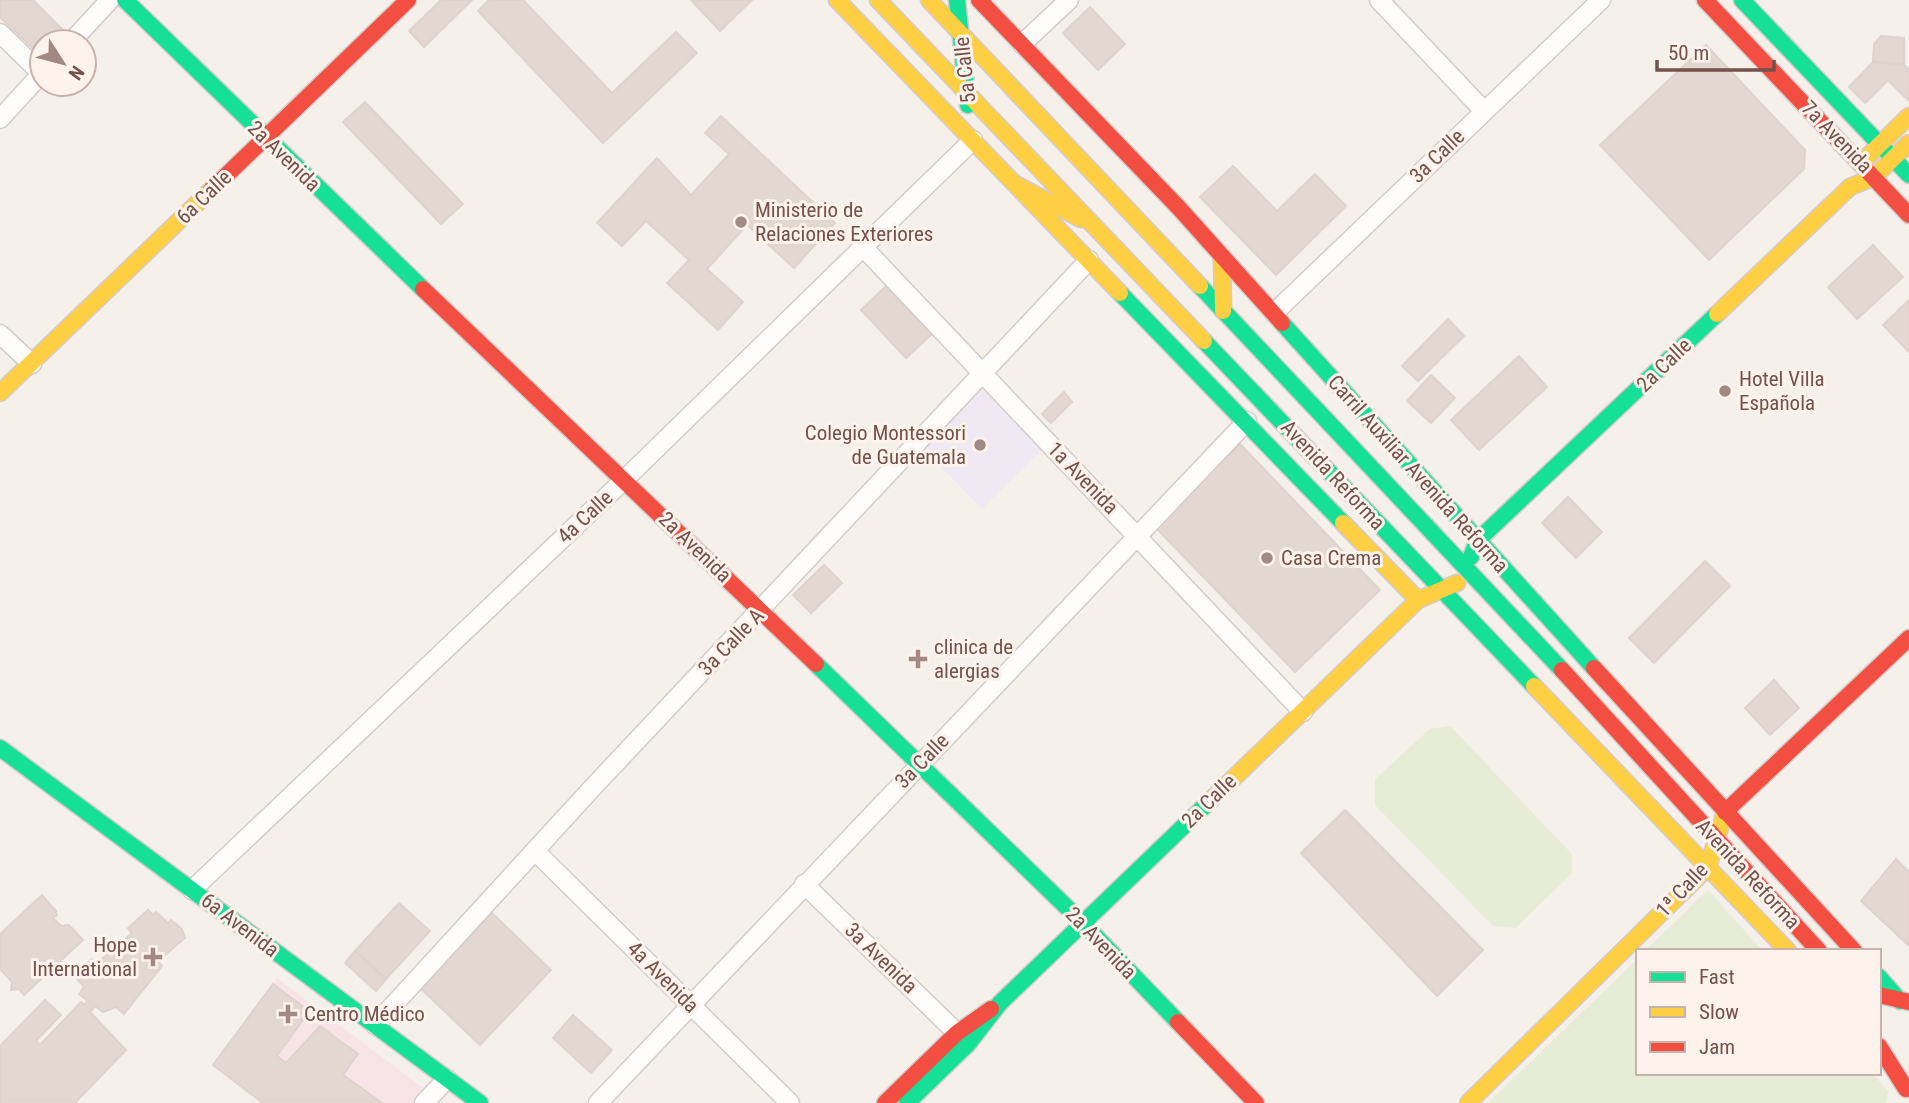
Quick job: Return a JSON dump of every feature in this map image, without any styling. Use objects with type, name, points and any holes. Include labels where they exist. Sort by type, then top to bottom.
[{"type":"main road","name":"2a Avenida","points":[[125,0],[265,138],[920,763],[1082,922],[1255,1103]]},
{"type":"main road","name":"6a Calle","points":[[0,393],[408,0]]},
{"type":"main road","points":[[837,0],[1418,600]]},
{"type":"main road","name":"Avenida Reforma","points":[[878,0],[1786,949]]},
{"type":"main road","name":"Avenida Reforma","points":[[929,0],[1466,567],[1817,949]]},
{"type":"main road","name":"5a Calle","points":[[957,0],[973,140]]},
{"type":"main road","name":"Carril Auxiliar Avenida Reforma","points":[[979,0],[1179,208],[1477,541],[1852,949]]},
{"type":"main road","name":"7a Avenida","points":[[1705,0],[1909,215]]},
{"type":"main road","name":"7a Avenida","points":[[1742,0],[1909,175]]},
{"type":"main road","name":"2a Calle","points":[[1850,187],[1861,163],[1909,116]]},
{"type":"main road","name":"2a Calle","points":[[907,1103],[968,1044],[1000,1003],[1082,922],[1418,600],[1455,584],[1477,541],[1850,187],[1874,177],[1909,143]]},
{"type":"main road","points":[[1017,186],[1100,229]]},
{"type":"main road","points":[[1222,258],[1223,311]]},
{"type":"main road","name":"2a Calle","points":[[1418,600],[1432,559],[1448,549],[1477,541]]},
{"type":"main road","name":"1ª Calle","points":[[1468,1103],[1708,867],[1725,812],[1909,638]]},
{"type":"main road","name":"6a Avenida","points":[[0,748],[480,1103]]},
{"type":"main road","points":[[1881,979],[1905,1001]]},
{"type":"main road","points":[[1881,995],[1905,1001]]},
{"type":"main road","name":"2a Calle","points":[[885,1103],[957,1033],[1000,1003]]},
{"type":"main road","points":[[1881,1050],[1905,1096]]},
{"type":"main road","points":[[1905,1096],[1906,1062]]},
{"type":"street","points":[[84,28],[110,0]]},
{"type":"street","points":[[1022,44],[1069,0]]},
{"type":"street","points":[[1379,0],[1484,111]]},
{"type":"street","name":"3a Calle","points":[[1274,313],[1601,0]]},
{"type":"street","points":[[0,33],[28,60]]},
{"type":"street","points":[[0,119],[28,89]]},
{"type":"street","name":"4a Calle","points":[[192,890],[624,480],[973,140]]},
{"type":"street","name":"1a Avenida","points":[[862,246],[1138,534],[1303,712]]},
{"type":"street","name":"3a Calle A","points":[[375,1025],[1089,260]]},
{"type":"street","points":[[0,334],[32,364]]},
{"type":"street","name":"3a Calle","points":[[598,1103],[1247,421]]},
{"type":"street","name":"4a Avenida","points":[[535,851],[790,1103]]},
{"type":"street","name":"3a Avenida","points":[[804,884],[957,1033]]},
{"type":"street","points":[[424,1103],[447,1079]]},
{"type":"shaded area","name":"Colegio Montessori de Guatemala","points":[[977,381],[1043,449],[982,509],[916,441]]},
{"type":"shaded area","name":"Centro Médico","points":[[277,978],[426,1090],[414,1103],[263,1103],[213,1065]]},
{"type":"green space","points":[[1450,726],[1572,854],[1572,873],[1516,928],[1493,926],[1375,805],[1375,779],[1430,729]]},
{"type":"green space","points":[[1708,890],[1761,949],[1647,949]]},
{"type":"green space","points":[[1636,960],[1636,1075],[1874,1075],[1888,1091],[1886,1103],[1488,1103]]},
{"type":"building","points":[[0,0],[33,0],[61,28],[28,28],[28,44],[0,17]]},
{"type":"building","points":[[441,0],[472,0],[424,47],[409,31]]},
{"type":"building","points":[[489,0],[523,0],[612,93],[676,32],[697,53],[603,143],[478,11]]},
{"type":"building","points":[[691,0],[752,0],[720,31]]},
{"type":"building","points":[[1090,7],[1125,44],[1098,70],[1063,33]]},
{"type":"building","points":[[1881,36],[1904,38],[1904,65],[1873,62],[1874,44]]},
{"type":"building","points":[[1706,45],[1805,150],[1804,169],[1709,260],[1600,145]]},
{"type":"building","points":[[1873,62],[1904,65],[1909,70],[1909,101],[1888,80],[1865,103],[1849,87]]},
{"type":"building","points":[[365,102],[463,204],[441,224],[343,122]]},
{"type":"building","name":"Ministerio de Relaciones Exteriores","points":[[721,116],[835,223],[794,268],[747,225],[707,269],[743,302],[718,330],[667,283],[689,260],[646,221],[622,246],[597,223],[657,158],[691,195],[729,154],[705,133]]},
{"type":"building","points":[[1233,166],[1277,211],[1315,174],[1346,206],[1276,275],[1200,197]]},
{"type":"building","points":[[1873,245],[1903,277],[1857,319],[1828,287]]},
{"type":"building","points":[[886,286],[932,334],[906,358],[861,310]]},
{"type":"building","points":[[1909,300],[1909,352],[1883,325]]},
{"type":"building","points":[[1448,319],[1464,336],[1418,381],[1402,366]]},
{"type":"building","points":[[1519,356],[1547,387],[1479,450],[1451,420]]},
{"type":"building","points":[[1431,375],[1455,398],[1431,423],[1407,401]]},
{"type":"building","points":[[1064,392],[1072,402],[1051,423],[1042,414]]},
{"type":"building","name":"Casa Crema","points":[[1240,444],[1380,590],[1295,672],[1155,527]]},
{"type":"building","points":[[1568,497],[1602,532],[1576,558],[1542,523]]},
{"type":"building","points":[[1705,561],[1730,586],[1654,663],[1629,638]]},
{"type":"building","points":[[824,565],[842,583],[811,613],[793,595]]},
{"type":"building","points":[[1774,680],[1799,708],[1770,735],[1745,708]]},
{"type":"building","points":[[1345,810],[1483,950],[1437,996],[1301,853]]},
{"type":"building","points":[[1896,859],[1909,872],[1909,946],[1861,901]]},
{"type":"building","points":[[42,895],[56,911],[57,915],[53,918],[61,926],[69,925],[83,940],[24,995],[19,989],[11,990],[12,982],[0,969],[0,934]]},
{"type":"building","points":[[399,903],[430,931],[386,979],[355,951]]},
{"type":"building","points":[[148,910],[153,915],[156,912],[168,923],[171,920],[182,929],[185,938],[158,961],[162,966],[124,1014],[116,1007],[103,1012],[95,1006],[90,1012],[126,1050],[75,1103],[0,1103],[0,1046],[45,1000],[61,1015],[36,1041],[40,1045],[81,1002],[84,1005],[88,1001],[79,994],[84,987],[74,975],[92,959],[96,964],[132,933],[128,928]]},
{"type":"building","points":[[492,913],[551,970],[480,1045],[420,988]]},
{"type":"building","points":[[355,951],[386,979],[376,991],[345,963]]},
{"type":"building","name":"Centro Médico","points":[[273,984],[309,1011],[277,1056],[286,1063],[320,1026],[358,1054],[343,1075],[382,1103],[263,1103],[213,1065]]},
{"type":"building","points":[[573,1015],[612,1050],[591,1073],[553,1038]]},
{"type":"traffic: fast","points":[[125,0],[423,289]]},
{"type":"traffic: fast","points":[[957,0],[968,105]]},
{"type":"traffic: fast","points":[[1742,0],[1909,175]]},
{"type":"traffic: fast","points":[[1200,286],[1562,670]]},
{"type":"traffic: fast","points":[[1120,293],[1343,523]]},
{"type":"traffic: fast","points":[[1471,557],[1477,541],[1717,314]]},
{"type":"traffic: fast","points":[[1282,323],[1594,668]]},
{"type":"traffic: fast","points":[[1204,341],[1534,686]]},
{"type":"traffic: fast","points":[[816,664],[1082,922],[1178,1022]]},
{"type":"traffic: fast","points":[[0,748],[480,1103]]},
{"type":"traffic: fast","points":[[907,1103],[968,1044],[1000,1003],[1214,797]]},
{"type":"traffic: fast","points":[[1881,979],[1900,1001]]},
{"type":"traffic: slow","points":[[837,0],[1120,293]]},
{"type":"traffic: slow","points":[[878,0],[1204,341]]},
{"type":"traffic: slow","points":[[929,0],[1200,286]]},
{"type":"traffic: slow","points":[[1865,159],[1909,116]]},
{"type":"traffic: slow","points":[[1717,314],[1850,187],[1874,177],[1909,143]]},
{"type":"traffic: slow","points":[[1017,185],[1081,219]]},
{"type":"traffic: slow","points":[[0,393],[211,190]]},
{"type":"traffic: slow","points":[[1222,258],[1223,311]]},
{"type":"traffic: slow","points":[[1343,523],[1418,600]]},
{"type":"traffic: slow","points":[[1214,797],[1418,600],[1457,583]]},
{"type":"traffic: slow","points":[[1534,686],[1786,949]]},
{"type":"traffic: slow","points":[[1468,1103],[1708,867],[1725,812]]},
{"type":"traffic: jam","points":[[211,190],[408,0]]},
{"type":"traffic: jam","points":[[979,0],[1179,208],[1282,323]]},
{"type":"traffic: jam","points":[[1705,0],[1909,215]]},
{"type":"traffic: jam","points":[[423,289],[816,664]]},
{"type":"traffic: jam","points":[[1725,812],[1909,638]]},
{"type":"traffic: jam","points":[[1594,668],[1852,949]]},
{"type":"traffic: jam","points":[[1562,670],[1817,949]]},
{"type":"traffic: jam","points":[[1881,995],[1909,1002]]},
{"type":"traffic: jam","points":[[885,1103],[957,1033],[991,1009]]},
{"type":"traffic: jam","points":[[1178,1022],[1256,1103]]},
{"type":"traffic: jam","points":[[1881,1049],[1906,1089]]},
{"type":"place","name":"Ministerio de Relaciones Exteriores","points":[[741,222]]},
{"type":"place","name":"Hotel Villa Española","points":[[1725,391]]},
{"type":"place","name":"Colegio Montessori de Guatemala","points":[[980,445]]},
{"type":"place","name":"Casa Crema","points":[[1267,558]]},
{"type":"place","name":"clinica de alergias","points":[[918,659]]},
{"type":"place","name":"Hope International","points":[[153,957]]},
{"type":"place","name":"Centro Médico","points":[[288,1014]]}]
